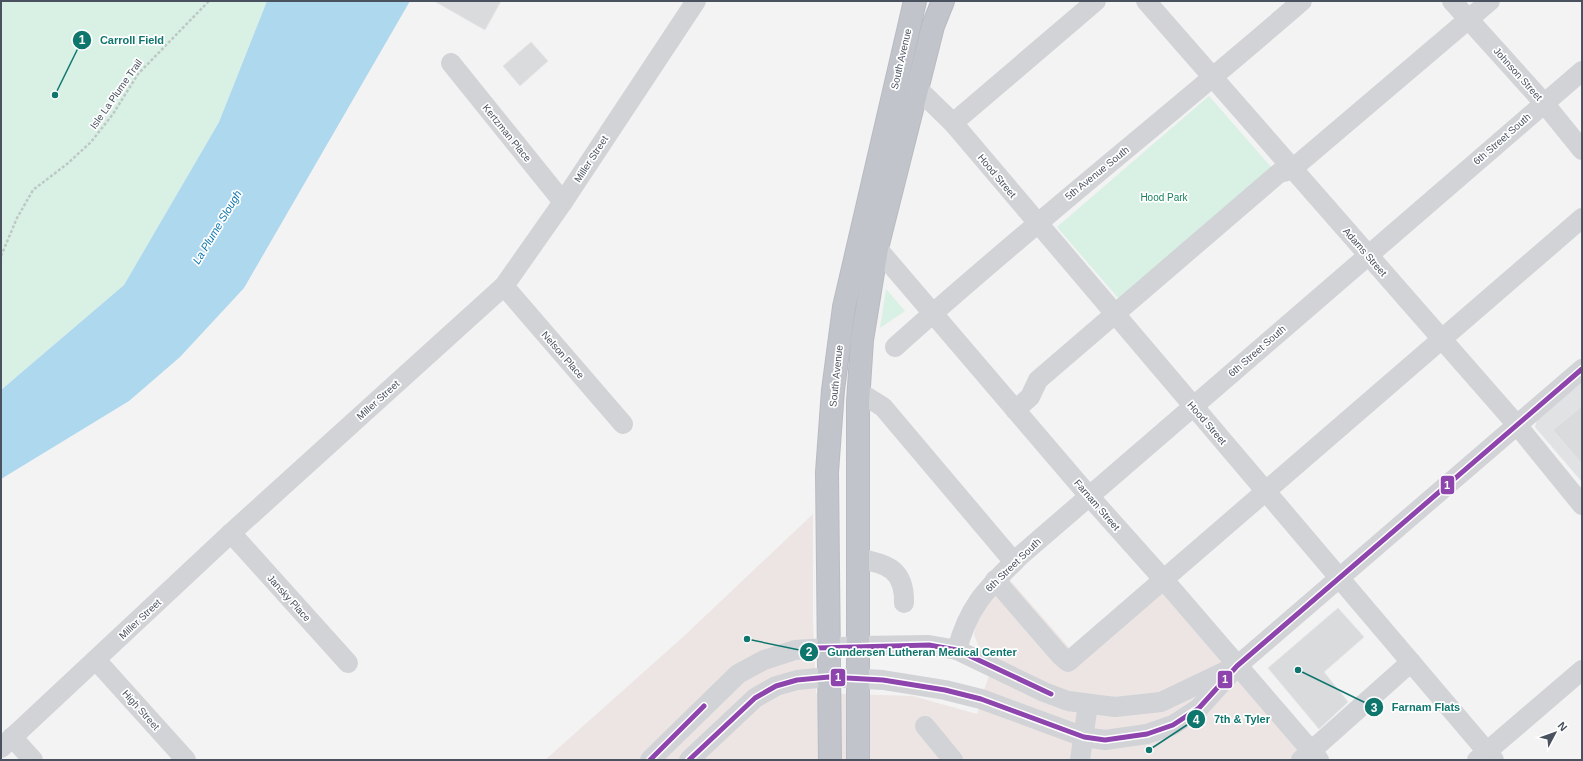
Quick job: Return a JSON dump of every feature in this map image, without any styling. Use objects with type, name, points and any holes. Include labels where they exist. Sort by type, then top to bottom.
[{"type":"highway","name":"South Avenue","points":[[830,760],[827,472],[833,390],[844,307],[915,1]]},
{"type":"highway","points":[[858,760],[859,392],[862,340],[877,248],[933,26],[943,1]]},
{"type":"street","name":"Miller Street","points":[[5,743],[231,533],[504,286],[696,1]]},
{"type":"street","points":[[953,123],[1096,1]]},
{"type":"street","name":"Adams Street","points":[[1146,1],[1291,170],[1517,425],[1582,505]]},
{"type":"street","name":"5th Avenue South","points":[[895,347],[933,312],[1037,223],[1212,78],[1302,1]]},
{"type":"street","name":"Johnson Street","points":[[1452,1],[1544,103],[1582,150]]},
{"type":"street","points":[[1015,410],[1030,397],[1038,380],[1115,316],[1279,173],[1291,170],[1490,1]]},
{"type":"street","name":"Kertzman Place","points":[[451,63],[562,202]]},
{"type":"street","name":"6th Street South","points":[[956,650],[962,630],[974,606],[995,580],[1014,562],[1192,406],[1582,71]]},
{"type":"street","name":"Hood Street","points":[[917,88],[953,123],[1115,316],[1411,662],[1486,757]]},
{"type":"street","points":[[995,580],[1060,656],[1068,662],[1582,218]]},
{"type":"street","name":"Farnam Street","points":[[877,248],[1089,496],[1164,580],[1237,666],[1310,757]]},
{"type":"street","name":"Nelson Place","points":[[504,286],[623,424]]},
{"type":"street","points":[[689,760],[755,698],[776,686],[797,680],[829,678],[858,679],[908,684],[981,699],[1084,737],[1105,740],[1147,734],[1173,725],[1199,708],[1237,666],[1582,369]]},
{"type":"street","points":[[859,392],[883,407],[1014,562]]},
{"type":"street","name":"Jansky Place","points":[[231,533],[348,663]]},
{"type":"street","points":[[859,559],[875,561],[890,567],[898,575],[904,589],[904,603]]},
{"type":"street","points":[[650,760],[738,674],[764,660],[795,650],[828,647],[929,645],[956,650],[1044,692],[1068,700],[1115,707],[1161,702],[1237,666]]},
{"type":"street","name":"High Street","points":[[96,660],[186,760]]},
{"type":"street","points":[[1310,757],[1411,662]]},
{"type":"street","points":[[1486,757],[1582,670]]},
{"type":"street","points":[[1080,760],[1088,704]]},
{"type":"street","points":[[925,726],[953,760]]},
{"type":"street","points":[[5,743],[33,760]]},
{"type":"path","name":"Isle La Plume Trail","points":[[1,256],[17,218],[33,190],[67,164],[91,142],[113,114],[138,74],[209,1]]},
{"type":"shaded area","points":[[1582,381],[1582,482],[1535,427],[1537,419]]},
{"type":"shaded area","points":[[813,514],[813,618],[816,693],[913,696],[977,714],[995,658],[983,651],[978,645],[974,635],[975,627],[988,603],[1009,579],[1072,651],[1160,591],[1307,760],[545,760],[683,637]]},
{"type":"green space","points":[[1,1],[267,1],[219,122],[124,285],[1,390]]},
{"type":"green space","name":"Hood Park","points":[[1209,96],[1271,167],[1119,299],[1057,227]]},
{"type":"green space","points":[[886,289],[905,311],[880,328]]},
{"type":"water","name":"La Plume Slough","points":[[267,1],[410,1],[244,288],[180,357],[129,401],[1,479],[1,390],[124,285],[219,122]]},
{"type":"building","points":[[434,1],[501,1],[485,30]]},
{"type":"building","points":[[531,42],[548,61],[520,86],[503,66]]},
{"type":"building","points":[[1582,406],[1582,464],[1553,430]]},
{"type":"building","points":[[1338,608],[1364,637],[1324,672],[1348,702],[1319,729],[1268,668]]},
{"type":"transit line","name":"1","points":[[689,760],[755,698],[776,686],[797,680],[829,677],[883,680],[945,690],[981,699],[1084,737],[1105,740],[1147,734],[1173,725],[1199,708],[1237,666],[1582,369]]},
{"type":"transit line","name":"1","points":[[817,648],[929,645],[957,650],[1051,694]]},
{"type":"transit line","name":"1","points":[[650,760],[704,706]]},
{"type":"place","name":"Carroll Field","points":[[55,95]]},
{"type":"place","name":"Gundersen Lutheran Medical Center","points":[[747,639]]},
{"type":"place","name":"Farnam Flats","points":[[1298,670]]},
{"type":"place","name":"7th & Tyler","points":[[1149,750]]}]
